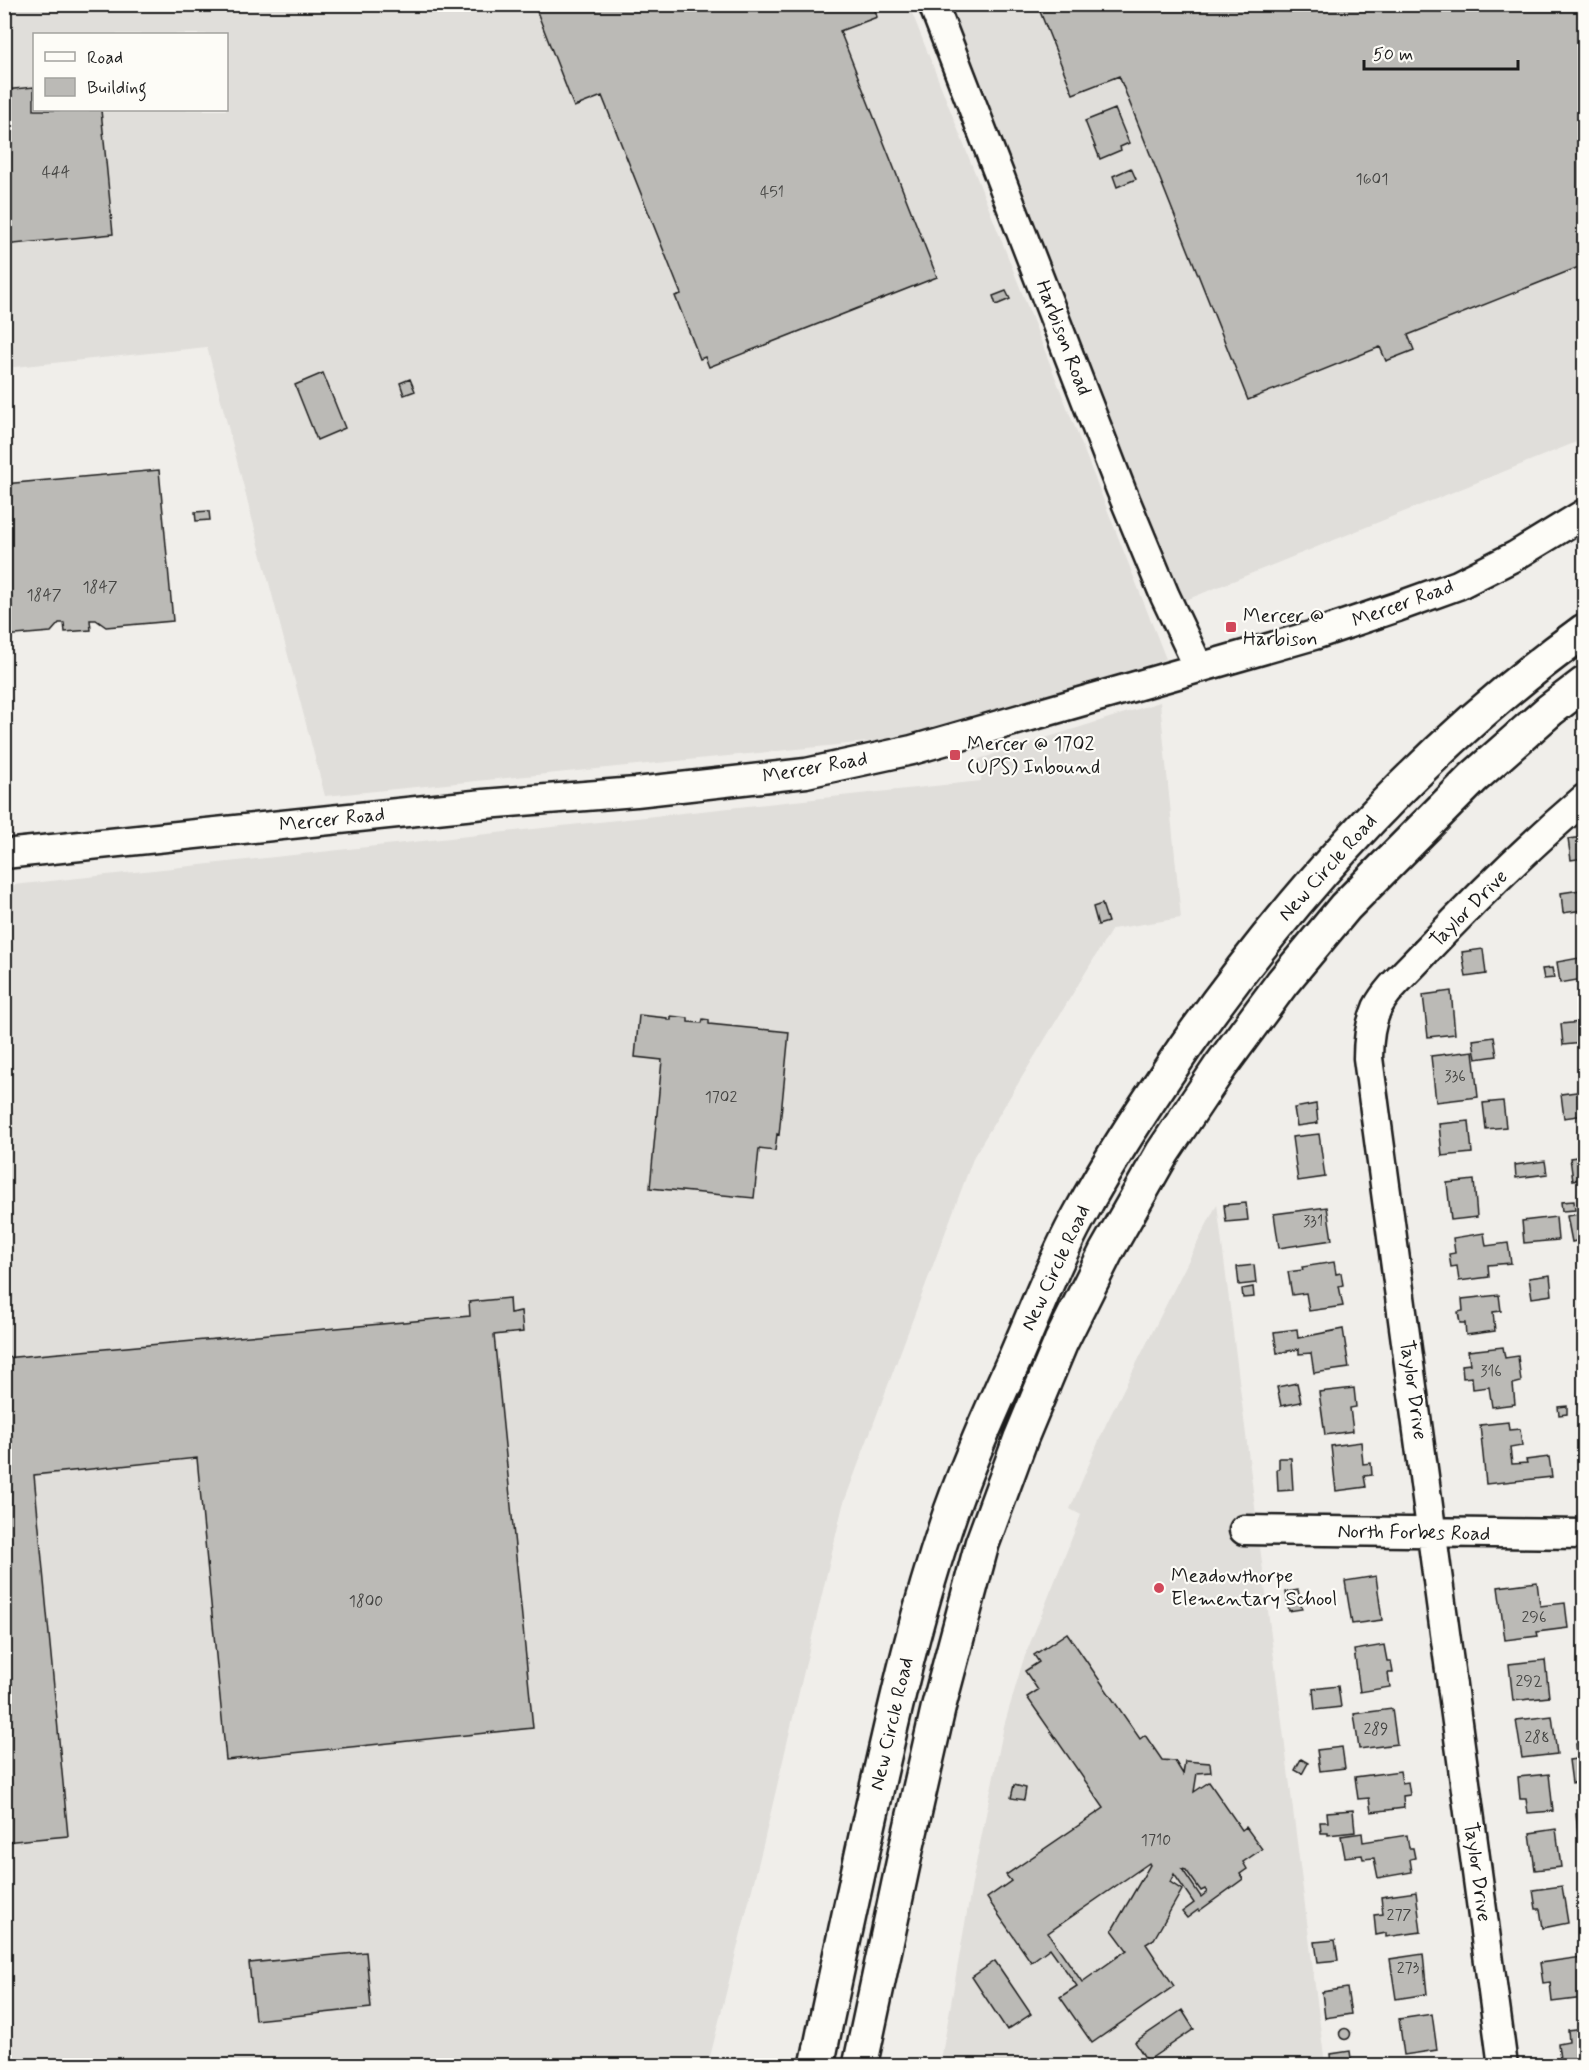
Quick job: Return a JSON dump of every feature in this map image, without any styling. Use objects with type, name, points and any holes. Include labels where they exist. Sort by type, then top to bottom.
[{"type":"highway","name":"New Circle Road","points":[[817,2066],[900,1681],[933,1566],[951,1510],[979,1437],[1076,1221],[1133,1122],[1227,987],[1278,923],[1389,799],[1478,717],[1584,631]]},
{"type":"highway","name":"New Circle Road","points":[[860,2066],[937,1716],[982,1544],[1021,1438],[1061,1342],[1106,1252],[1163,1152],[1220,1067],[1282,983],[1345,907],[1473,778],[1550,710],[1584,684]]},
{"type":"highway","points":[[870,2066],[882,1961]]},
{"type":"highway","points":[[804,2066],[837,1967]]},
{"type":"street","name":"Harbison Road","points":[[933,4],[1121,490],[1165,596],[1199,668]]},
{"type":"street","name":"Mercer Road","points":[[4,854],[484,804],[636,792],[806,773],[927,746],[1314,635],[1458,585],[1515,556],[1584,514]]},
{"type":"street","name":"Taylor Drive","points":[[1503,2066],[1368,1058],[1368,1037],[1377,1009],[1392,988],[1542,835],[1584,800]]},
{"type":"street","name":"North Forbes Road","points":[[1244,1530],[1584,1534]]},
{"type":"shaded area","points":[[4,5],[909,5],[1166,659],[908,738],[325,796],[207,347],[5,368]]},
{"type":"shaded area","points":[[947,5],[1584,5],[1584,439],[1181,602]]},
{"type":"shaded area","points":[[1160,702],[1181,918],[1112,929],[974,1156],[843,1505],[765,1837],[708,2065],[5,2065],[4,886],[981,781],[979,759]]},
{"type":"shaded area","name":"Meadowthorpe Elementary School","points":[[1217,1204],[1325,2065],[940,2066],[973,1878],[1004,1726],[1023,1661],[1081,1515],[1070,1509],[1106,1424]]},
{"type":"building","points":[[534,4],[873,4],[877,17],[840,31],[937,277],[709,367],[705,357],[700,359],[675,296],[681,294],[602,96],[574,107]]},
{"type":"building","points":[[1037,4],[1584,4],[1584,265],[1408,335],[1414,350],[1386,361],[1380,347],[1248,400],[1119,76],[1073,94]]},
{"type":"building","points":[[33,87],[33,111],[101,111],[113,234],[4,245],[4,90]]},
{"type":"building","points":[[1115,109],[1129,143],[1120,147],[1121,150],[1100,159],[1085,121]]},
{"type":"building","points":[[1131,168],[1136,179],[1117,187],[1113,176]]},
{"type":"building","points":[[1006,291],[1010,299],[996,305],[993,296]]},
{"type":"building","points":[[323,373],[345,428],[317,440],[295,385]]},
{"type":"building","points":[[410,379],[415,391],[404,395],[400,383]]},
{"type":"building","points":[[159,470],[173,621],[106,627],[96,620],[90,620],[91,630],[65,632],[64,623],[59,623],[51,632],[4,636],[4,484]]},
{"type":"building","points":[[209,511],[210,520],[196,521],[195,512]]},
{"type":"building","points":[[1584,837],[1584,858],[1571,860],[1568,839]]},
{"type":"building","points":[[1580,890],[1583,910],[1563,913],[1561,893]]},
{"type":"building","points":[[1102,904],[1108,922],[1098,925],[1093,907]]},
{"type":"building","points":[[1483,949],[1486,974],[1466,977],[1462,952]]},
{"type":"building","points":[[1579,958],[1583,979],[1560,983],[1557,962]]},
{"type":"building","points":[[1552,968],[1554,978],[1544,979],[1542,969]]},
{"type":"building","points":[[1451,991],[1455,1034],[1428,1037],[1423,995]]},
{"type":"building","points":[[639,1015],[667,1018],[667,1020],[671,1020],[671,1016],[688,1018],[688,1022],[702,1023],[703,1019],[709,1020],[709,1024],[789,1032],[779,1135],[777,1134],[775,1151],[759,1149],[754,1198],[650,1188],[662,1060],[635,1057]]},
{"type":"building","points":[[1581,1022],[1583,1043],[1563,1045],[1561,1024]]},
{"type":"building","points":[[1494,1037],[1497,1056],[1476,1059],[1473,1040]]},
{"type":"building","points":[[1473,1051],[1478,1097],[1436,1102],[1431,1056]]},
{"type":"building","points":[[1584,1091],[1584,1115],[1564,1118],[1561,1094]]},
{"type":"building","points":[[1503,1101],[1506,1127],[1486,1129],[1483,1103]]},
{"type":"building","points":[[1316,1104],[1318,1123],[1297,1126],[1294,1108]]},
{"type":"building","points":[[1469,1121],[1472,1153],[1442,1156],[1439,1124]]},
{"type":"building","points":[[1319,1134],[1325,1177],[1298,1181],[1292,1137]]},
{"type":"building","points":[[1584,1156],[1584,1178],[1573,1180],[1570,1158]]},
{"type":"building","points":[[1545,1161],[1547,1174],[1516,1178],[1515,1165]]},
{"type":"building","points":[[1474,1180],[1477,1217],[1451,1220],[1447,1183]]},
{"type":"building","points":[[1574,1201],[1575,1210],[1562,1211],[1561,1202]]},
{"type":"building","points":[[1246,1203],[1248,1220],[1226,1222],[1224,1205]]},
{"type":"building","points":[[1327,1207],[1332,1240],[1279,1248],[1274,1214]]},
{"type":"building","points":[[1584,1213],[1584,1239],[1572,1242],[1567,1216]]},
{"type":"building","points":[[1556,1217],[1558,1240],[1524,1243],[1522,1221]]},
{"type":"building","points":[[1484,1233],[1486,1246],[1508,1243],[1511,1263],[1488,1265],[1489,1277],[1459,1281],[1457,1266],[1451,1267],[1449,1254],[1455,1253],[1453,1238]]},
{"type":"building","points":[[1334,1262],[1336,1274],[1341,1273],[1343,1285],[1339,1286],[1343,1306],[1309,1311],[1306,1293],[1292,1295],[1288,1272],[1303,1270],[1302,1267]]},
{"type":"building","points":[[1254,1265],[1256,1283],[1239,1285],[1237,1267]]},
{"type":"building","points":[[1550,1275],[1552,1295],[1532,1298],[1529,1278]]},
{"type":"building","points":[[1253,1287],[1254,1297],[1243,1298],[1242,1289]]},
{"type":"building","points":[[1499,1295],[1501,1311],[1493,1312],[1495,1331],[1466,1335],[1465,1323],[1460,1323],[1458,1312],[1463,1311],[1462,1299]]},
{"type":"building","points":[[509,1298],[510,1313],[521,1311],[523,1332],[494,1335],[533,1728],[226,1760],[197,1458],[34,1475],[68,1836],[4,1842],[4,1358],[470,1316],[469,1302]]},
{"type":"building","points":[[1297,1329],[1298,1338],[1343,1329],[1349,1368],[1314,1373],[1311,1353],[1299,1354],[1299,1349],[1277,1353],[1274,1332]]},
{"type":"building","points":[[1503,1347],[1505,1358],[1518,1356],[1521,1382],[1513,1384],[1515,1404],[1492,1407],[1489,1387],[1473,1389],[1472,1377],[1463,1378],[1462,1365],[1470,1364],[1468,1351]]},
{"type":"building","points":[[1297,1383],[1301,1402],[1281,1406],[1277,1387]]},
{"type":"building","points":[[1354,1388],[1356,1407],[1350,1408],[1353,1431],[1325,1435],[1319,1392]]},
{"type":"building","points":[[1567,1406],[1567,1414],[1559,1415],[1558,1407]]},
{"type":"building","points":[[1508,1422],[1509,1430],[1520,1429],[1522,1446],[1510,1448],[1512,1464],[1527,1463],[1526,1460],[1549,1457],[1552,1477],[1486,1484],[1480,1425]]},
{"type":"building","points":[[1361,1442],[1363,1464],[1371,1463],[1372,1475],[1364,1476],[1366,1487],[1336,1491],[1331,1446]]},
{"type":"building","points":[[1279,1458],[1291,1458],[1293,1490],[1278,1491]]},
{"type":"building","points":[[1376,1576],[1382,1620],[1352,1624],[1345,1581]]},
{"type":"building","points":[[1537,1582],[1540,1606],[1565,1603],[1568,1628],[1537,1632],[1538,1636],[1505,1640],[1498,1587]]},
{"type":"building","points":[[1298,1590],[1302,1609],[1289,1611],[1286,1592]]},
{"type":"building","points":[[1067,1633],[1140,1739],[1145,1735],[1162,1760],[1175,1761],[1183,1774],[1185,1761],[1210,1763],[1211,1772],[1197,1773],[1194,1792],[1209,1782],[1242,1830],[1246,1827],[1262,1849],[1243,1862],[1247,1869],[1240,1874],[1243,1879],[1187,1918],[1182,1912],[1194,1903],[1174,1874],[1170,1882],[1182,1890],[1154,1939],[1146,1944],[1174,1986],[1092,2043],[1060,1997],[1077,1986],[1050,1948],[1031,1962],[987,1898],[1011,1881],[1006,1875],[1104,1808],[1027,1697],[1038,1690],[1025,1671],[1039,1662],[1034,1655]],"holes":[[[1149,1863],[1150,1865],[1112,1930],[1127,1950],[1082,1982],[1048,1933]],[[1182,1869],[1186,1870],[1201,1891],[1205,1889],[1207,1892],[1201,1897]]]},
{"type":"building","points":[[1384,1645],[1387,1661],[1391,1661],[1393,1673],[1388,1673],[1390,1687],[1360,1692],[1354,1650]]},
{"type":"building","points":[[1545,1660],[1549,1697],[1513,1701],[1509,1664]]},
{"type":"building","points":[[1338,1686],[1341,1707],[1315,1710],[1313,1689]]},
{"type":"building","points":[[1392,1709],[1397,1744],[1359,1749],[1354,1714]]},
{"type":"building","points":[[1552,1716],[1557,1754],[1522,1758],[1516,1720]]},
{"type":"building","points":[[1576,1744],[1584,1744],[1584,1754],[1577,1754]]},
{"type":"building","points":[[1342,1747],[1345,1768],[1320,1771],[1317,1750]]},
{"type":"building","points":[[1584,1758],[1584,1781],[1572,1783],[1569,1760]]},
{"type":"building","points":[[1301,1759],[1308,1763],[1302,1774],[1295,1770]]},
{"type":"building","points":[[1400,1771],[1402,1783],[1408,1782],[1410,1795],[1403,1796],[1404,1808],[1371,1812],[1369,1798],[1358,1799],[1355,1777]]},
{"type":"building","points":[[1549,1774],[1553,1811],[1528,1813],[1526,1799],[1520,1799],[1518,1777]]},
{"type":"building","points":[[1014,1785],[1026,1788],[1024,1800],[1011,1798]]},
{"type":"building","points":[[1353,1810],[1355,1832],[1328,1835],[1328,1833],[1321,1833],[1320,1822],[1328,1822],[1327,1812]]},
{"type":"building","points":[[1584,1813],[1584,1834],[1578,1834],[1576,1814]]},
{"type":"building","points":[[1556,1829],[1561,1867],[1535,1870],[1530,1833]]},
{"type":"building","points":[[1362,1833],[1363,1842],[1407,1835],[1409,1848],[1413,1848],[1415,1858],[1410,1859],[1412,1872],[1378,1878],[1374,1858],[1363,1859],[1362,1855],[1345,1857],[1341,1836]]},
{"type":"building","points":[[1562,1886],[1568,1923],[1543,1928],[1540,1909],[1536,1909],[1533,1890]]},
{"type":"building","points":[[1416,1892],[1421,1932],[1386,1937],[1386,1933],[1376,1935],[1374,1915],[1383,1914],[1381,1897]]},
{"type":"building","points":[[1335,1940],[1338,1960],[1318,1962],[1315,1942]]},
{"type":"building","points":[[366,1952],[371,2008],[255,2020],[249,1963]]},
{"type":"building","points":[[1423,1954],[1427,1994],[1396,1999],[1390,1959]]},
{"type":"building","points":[[1582,1957],[1584,1998],[1552,2002],[1550,1982],[1543,1983],[1540,1963]]},
{"type":"building","points":[[995,1961],[1031,2014],[1007,2030],[972,1977]]},
{"type":"building","points":[[1347,1988],[1351,2014],[1325,2018],[1322,1992]]},
{"type":"building","points":[[1182,2010],[1194,2029],[1147,2061],[1135,2042]]},
{"type":"building","points":[[1432,2014],[1437,2050],[1404,2055],[1399,2019]]},
{"type":"building","points":[[1345,2029],[1349,2030],[1349,2038],[1345,2039],[1341,2038],[1340,2034],[1341,2030]]},
{"type":"building","points":[[1584,2029],[1584,2066],[1561,2066],[1558,2044],[1569,2042],[1568,2031]]},
{"type":"building","points":[[1350,2051],[1352,2066],[1332,2066],[1331,2054]]},
{"type":"place","name":"Mercer @ Harbison","points":[[1231,627]]},
{"type":"place","name":"Mercer @ 1702 (UPS) Inbound","points":[[955,755]]},
{"type":"place","name":"Meadowthorpe Elementary School","points":[[1159,1588]]}]
